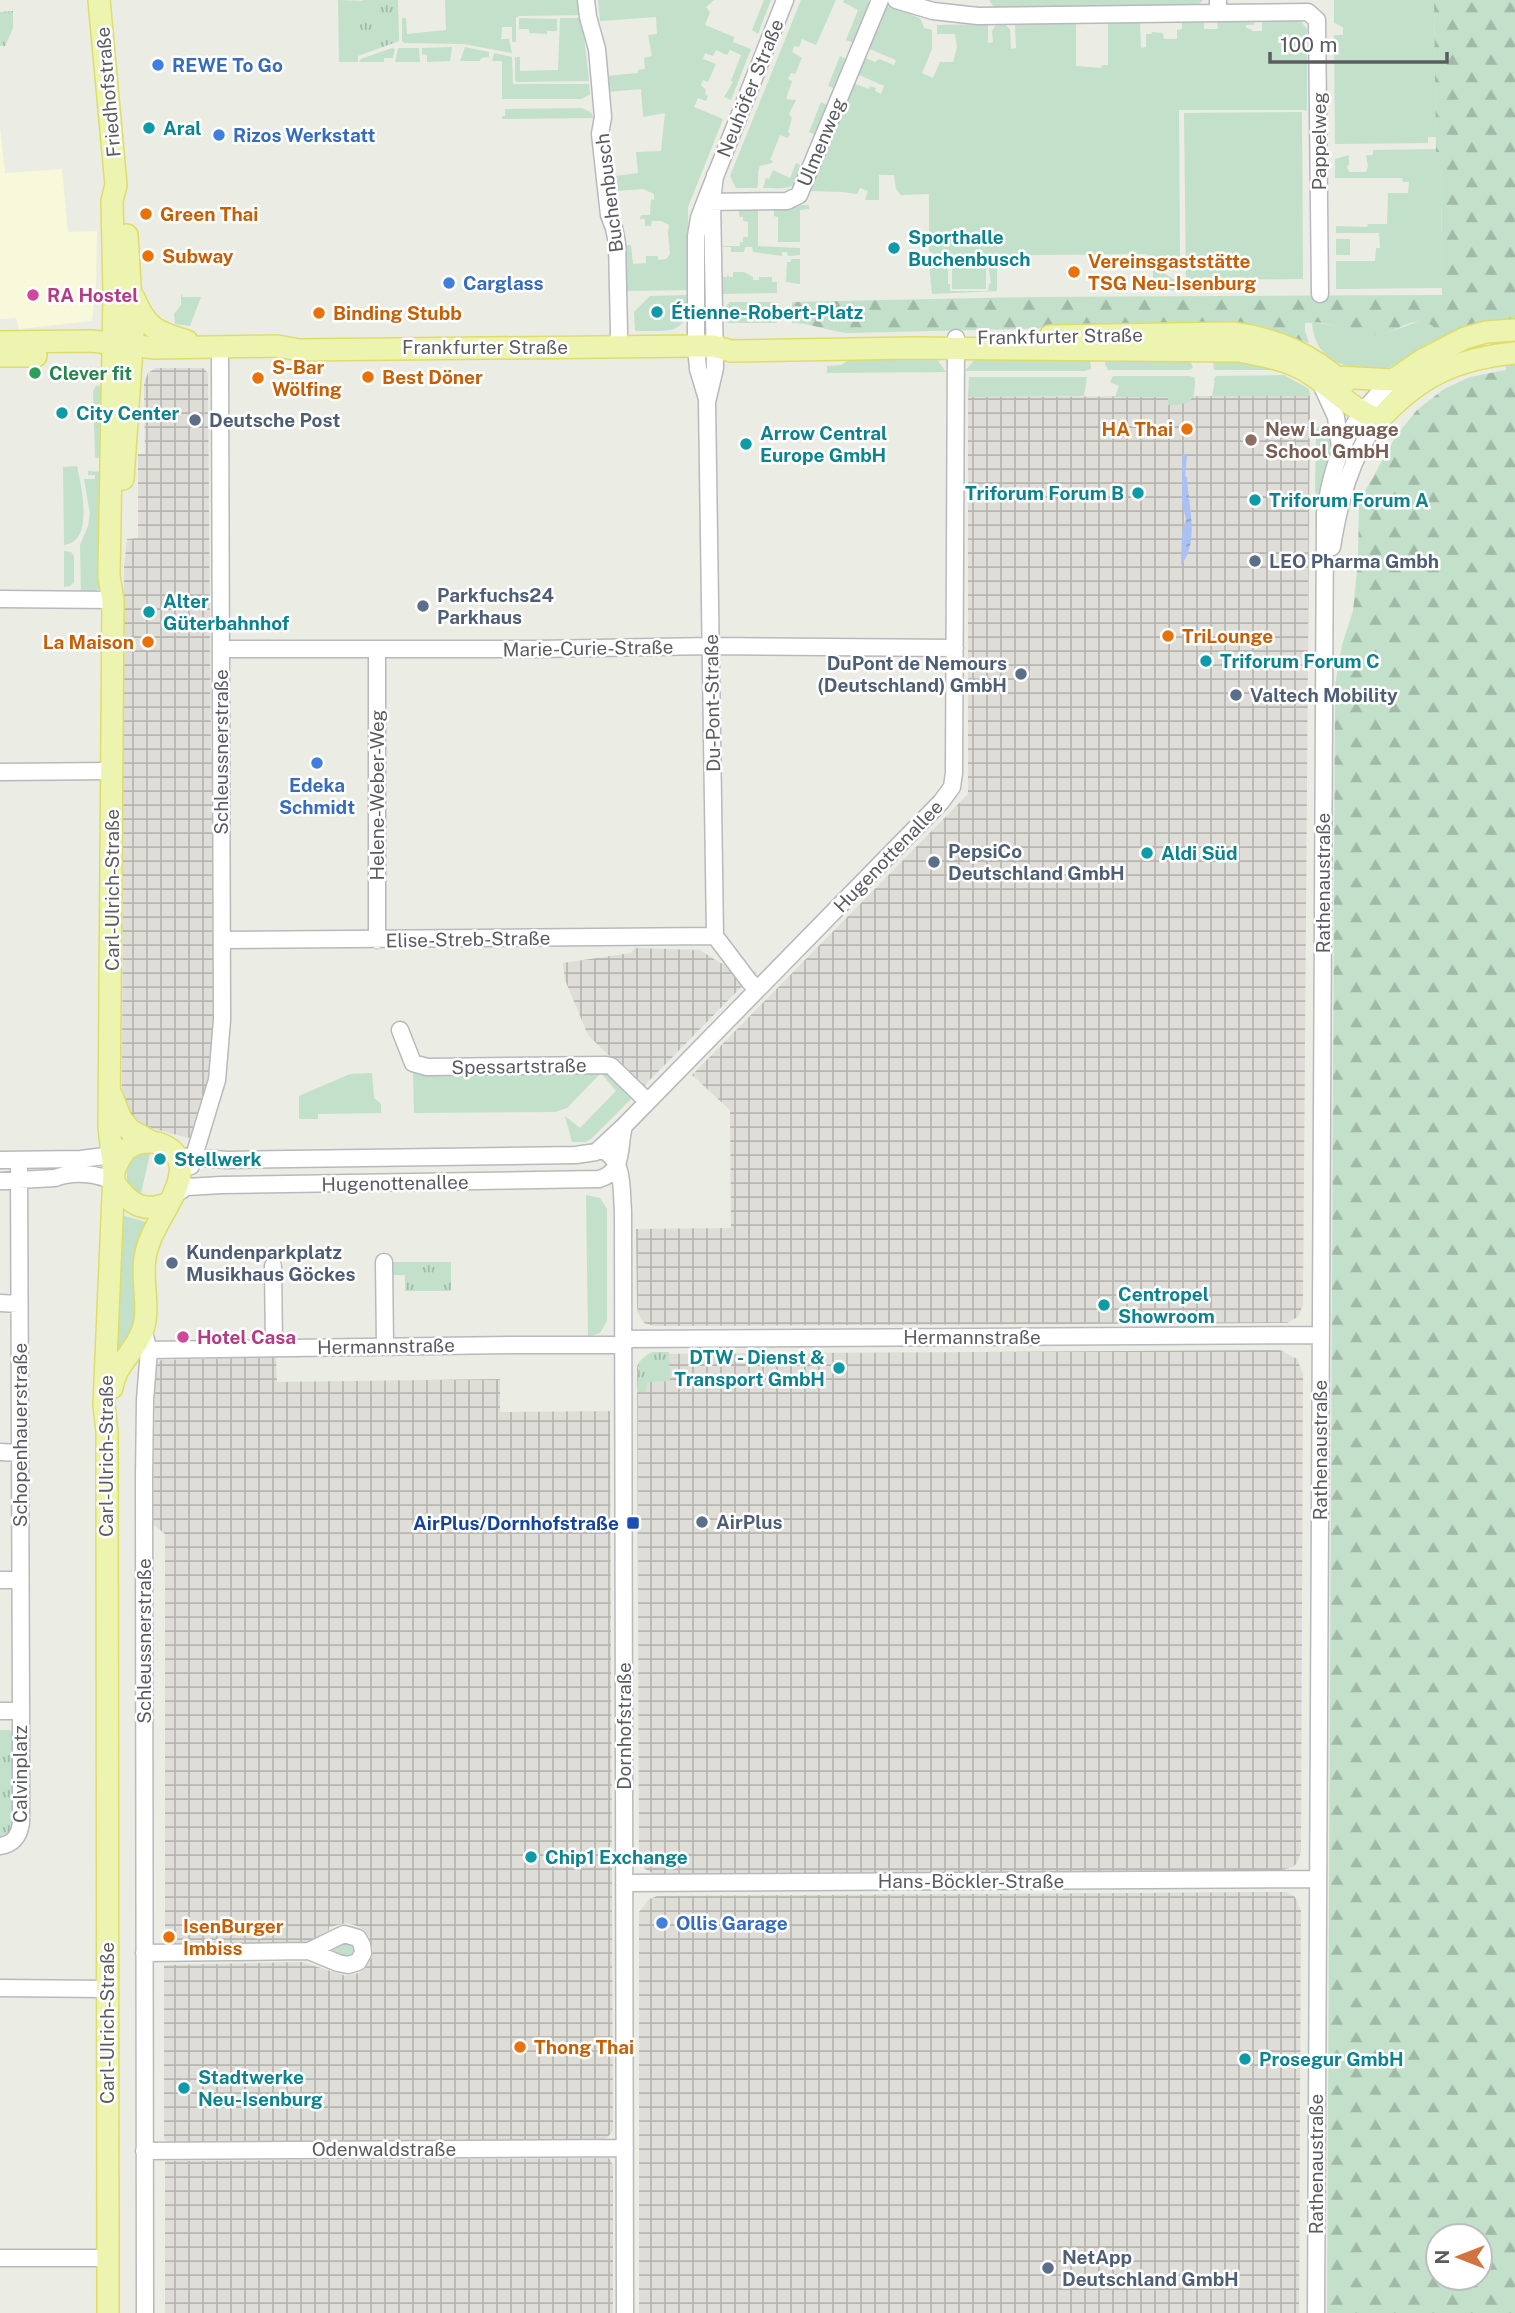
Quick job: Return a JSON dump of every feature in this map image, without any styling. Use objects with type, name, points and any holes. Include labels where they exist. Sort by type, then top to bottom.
[{"type":"main road","name":"Friedhofstraße","points":[[99,0],[116,185],[112,201],[114,292],[122,350]]},
{"type":"main road","name":"Friedhofstraße","points":[[116,185],[124,201],[131,289],[122,350]]},
{"type":"main road","points":[[131,289],[140,313],[150,326],[169,336],[214,352]]},
{"type":"main road","points":[[1328,379],[1393,380],[1424,359],[1465,338],[1486,332],[1515,330]]},
{"type":"main road","name":"Frankfurter Straße","points":[[0,342],[122,350],[277,355],[299,350],[618,346],[705,346],[731,351],[1233,333],[1248,335],[1313,358],[1328,379],[1369,413]]},
{"type":"main road","name":"Frankfurter Straße","points":[[0,356],[122,350]]},
{"type":"main road","name":"Carl-Ulrich-Straße","points":[[108,2313],[105,1377],[113,1205],[109,1127],[113,600],[109,576],[122,350]]},
{"type":"main road","points":[[1369,413],[1438,372],[1467,360],[1515,353]]},
{"type":"main road","name":"Hugenottenallee","points":[[110,1091],[121,1119],[130,1130],[150,1142],[162,1144],[182,1172],[153,1208],[136,1205],[128,1200],[112,1162]]},
{"type":"main road","points":[[112,1162],[150,1142]]},
{"type":"main road","name":"Schleussnerstraße","points":[[146,1340],[144,1261],[150,1240],[182,1172]]},
{"type":"main road","points":[[107,1432],[113,1381],[121,1363],[137,1343],[146,1340]]},
{"type":"street","name":"Buchenbusch","points":[[586,0],[597,49],[603,117],[600,134],[609,215],[617,243],[618,346]]},
{"type":"street","name":"Neuhöfer Straße","points":[[705,346],[696,236],[699,218],[708,201],[715,176],[785,0]]},
{"type":"street","name":"Ulmenweg","points":[[708,201],[791,201],[799,195],[880,0]]},
{"type":"street","name":"Pappelweg","points":[[896,0],[941,13],[979,8],[1302,6],[1315,17],[1318,24],[1320,294]]},
{"type":"street","name":"Hugenottenallee","points":[[182,1172],[576,1155],[600,1149],[950,793],[954,783],[956,343]]},
{"type":"street","name":"Du-Pont-Straße","points":[[705,346],[698,369],[708,402],[715,936]]},
{"type":"street","name":"Schleussnerstraße","points":[[182,1172],[211,1105],[221,1056],[221,649],[214,352]]},
{"type":"street","points":[[1328,379],[1340,448]]},
{"type":"street","name":"Rathenaustraße","points":[[1316,2313],[1325,513],[1340,448],[1393,380]]},
{"type":"street","name":"Rathenaustraße","points":[[1325,587],[1345,491],[1370,431],[1369,413]]},
{"type":"street","points":[[0,599],[113,600]]},
{"type":"street","name":"Marie-Curie-Straße","points":[[221,649],[712,646],[955,648]]},
{"type":"street","name":"Helene-Weber-Weg","points":[[377,649],[377,940]]},
{"type":"street","points":[[0,772],[113,771]]},
{"type":"street","points":[[715,936],[757,989]]},
{"type":"street","name":"Elise-Streb-Straße","points":[[222,940],[715,936]]},
{"type":"street","name":"Spessartstraße","points":[[400,1030],[413,1063],[427,1067],[606,1065],[611,1066],[648,1101]]},
{"type":"street","points":[[618,1166],[624,1126]]},
{"type":"street","points":[[600,1149],[613,1157],[618,1166]]},
{"type":"street","points":[[0,1160],[81,1159],[112,1162]]},
{"type":"street","name":"Schopenhauerstraße","points":[[19,1160],[21,1711]]},
{"type":"street","points":[[0,1181],[93,1175],[112,1162]]},
{"type":"street","name":"Hugenottenallee","points":[[182,1172],[193,1186],[593,1180],[608,1177],[618,1166]]},
{"type":"street","name":"Dornhofstraße","points":[[618,1166],[623,1211],[624,1342],[625,2313]]},
{"type":"street","points":[[55,1178],[83,1180],[103,1186],[110,1194],[113,1205]]},
{"type":"street","points":[[384,1262],[385,1346]]},
{"type":"street","points":[[273,1266],[274,1348]]},
{"type":"street","points":[[0,1303],[19,1304]]},
{"type":"street","name":"Hermannstraße","points":[[146,1340],[274,1348],[1320,1335]]},
{"type":"street","name":"Schleussnerstraße","points":[[145,2313],[146,1340]]},
{"type":"street","points":[[0,1452],[20,1453]]},
{"type":"street","points":[[0,1580],[20,1580]]},
{"type":"street","name":"Calvinplatz","points":[[0,1711],[21,1711],[20,1832],[12,1842],[0,1846]]},
{"type":"street","name":"Hans-Böckler-Straße","points":[[624,1883],[1317,1879]]},
{"type":"street","points":[[144,1952],[309,1951]]},
{"type":"street","points":[[0,1988],[107,1989]]},
{"type":"street","name":"Odenwaldstraße","points":[[144,2151],[625,2148]]},
{"type":"street","points":[[0,2258],[108,2258]]},
{"type":"shaded area","points":[[0,127],[5,173],[62,169],[68,232],[97,231],[96,288],[92,321],[19,329],[16,318],[0,319]]},
{"type":"shaded area","points":[[156,368],[203,368],[208,373],[211,755],[214,762],[214,1025],[211,1080],[196,1136],[188,1138],[134,1121],[127,1113],[122,1087],[124,567],[127,539],[138,538],[138,454],[145,454],[144,383],[148,373]]},
{"type":"shaded area","points":[[1310,396],[1303,1305],[1298,1317],[1287,1323],[654,1326],[644,1323],[638,1314],[637,1306],[636,1229],[731,1228],[730,1110],[692,1075],[968,794],[968,397]]},
{"type":"shaded area","points":[[635,948],[700,950],[720,963],[756,972],[642,1088],[588,1035],[565,980],[563,963],[631,953]]},
{"type":"shaded area","points":[[1280,1350],[1297,1359],[1303,1374],[1301,1852],[1293,1867],[1278,1871],[667,1875],[654,1874],[645,1869],[639,1855],[637,1367],[648,1354]]},
{"type":"shaded area","points":[[276,1357],[277,1382],[500,1379],[500,1412],[610,1411],[613,2131],[606,2139],[169,2143],[164,2139],[164,1965],[302,1962],[346,1976],[359,1973],[372,1957],[373,1950],[365,1931],[347,1923],[329,1927],[329,1930],[305,1944],[165,1946],[165,1534],[153,1524],[155,1368],[162,1360]]},
{"type":"shaded area","points":[[1286,1892],[1294,1896],[1301,1911],[1299,2313],[639,2313],[639,1912],[648,1900],[657,1896]]},
{"type":"shaded area","points":[[609,2158],[613,2166],[613,2313],[165,2313],[165,2161]]},
{"type":"green space","points":[[338,0],[364,1],[358,33],[358,62],[339,62]]},
{"type":"green space","points":[[363,0],[398,0],[399,41],[358,56],[358,33]]},
{"type":"green space","points":[[445,0],[580,0],[582,15],[519,16],[516,18],[516,42],[512,42],[512,27],[502,27],[501,39],[509,39],[512,53],[464,44],[402,41],[402,18],[406,18],[407,34],[446,30]]},
{"type":"green space","points":[[598,0],[714,0],[706,7],[710,12],[705,25],[734,37],[733,42],[751,49],[731,100],[724,97],[733,82],[731,81],[741,55],[730,50],[727,55],[716,50],[713,56],[705,53],[703,59],[716,64],[708,82],[703,80],[701,85],[708,96],[706,101],[698,98],[694,107],[723,119],[688,207],[689,290],[626,291],[623,245],[631,245],[633,264],[646,263],[646,256],[658,256],[658,260],[666,259],[670,254],[669,225],[652,221],[651,226],[645,226],[645,219],[640,219],[641,215],[650,215],[654,194],[643,189],[617,191],[615,176],[638,173],[636,152],[661,151],[665,113],[643,117],[641,89],[607,92],[606,76],[638,73],[638,70],[645,69],[644,58],[652,56],[648,35],[657,34],[656,17],[600,21]]},
{"type":"green space","points":[[764,0],[771,0],[758,34],[752,30]]},
{"type":"green space","points":[[801,0],[836,0],[816,45],[802,39],[799,47],[794,46],[792,52],[802,58],[795,74],[791,73],[788,79],[792,81],[786,99],[796,100],[789,114],[792,118],[788,138],[780,135],[770,160],[772,163],[760,166],[757,188],[736,188],[730,176]]},
{"type":"green space","points":[[868,0],[870,5],[854,43],[846,40],[858,10],[843,2]]},
{"type":"green space","points":[[989,0],[1203,0],[1196,7],[995,9]]},
{"type":"green space","points":[[1334,0],[1434,0],[1436,137],[1428,137],[1428,143],[1335,144],[1334,35],[1343,35],[1343,27],[1334,23]]},
{"type":"green space","points":[[1434,0],[1515,0],[1515,2313],[1327,2313],[1335,685],[1342,645],[1353,611],[1358,560],[1359,502],[1396,436],[1417,410],[1444,389],[1470,377],[1506,370],[1504,326],[1440,334],[1433,326],[1418,321],[1385,333],[1369,335],[1322,323],[1305,323],[1309,343],[1262,329],[1231,324],[847,333],[792,323],[792,302],[1036,297],[1442,295],[1441,152],[1436,152]]},
{"type":"green space","points":[[886,7],[920,18],[924,28],[932,30],[932,49],[922,73],[933,78],[940,62],[953,62],[957,47],[955,34],[937,34],[937,25],[988,24],[988,43],[993,42],[992,31],[995,26],[1005,24],[1010,30],[1011,49],[1016,48],[1015,24],[1076,23],[1076,66],[1101,68],[1102,65],[1108,65],[1108,22],[1140,22],[1141,48],[1146,47],[1146,34],[1152,32],[1163,33],[1164,39],[1177,39],[1177,30],[1182,29],[1182,21],[1204,21],[1204,29],[1218,29],[1217,21],[1254,20],[1254,25],[1246,25],[1246,28],[1262,31],[1262,20],[1299,19],[1307,29],[1307,111],[1179,110],[1180,265],[1176,271],[1170,271],[1155,261],[1154,257],[1145,254],[938,256],[929,251],[929,194],[901,195],[896,189],[894,175],[879,175],[879,200],[865,200],[868,191],[860,188],[857,194],[811,191],[853,83],[869,89],[870,86],[876,88],[875,91],[881,94],[884,86],[857,74],[863,57],[894,65],[896,60],[867,48]]},
{"type":"green space","points":[[13,11],[13,28],[5,46],[0,46],[0,12]]},
{"type":"green space","points":[[519,18],[557,19],[557,31],[547,31],[547,34],[529,33],[529,29],[519,29]]},
{"type":"green space","points":[[560,18],[582,18],[589,81],[517,82],[515,57],[520,57],[520,71],[558,70]]},
{"type":"green space","points":[[452,47],[450,61],[427,62],[427,55],[422,54],[422,48]]},
{"type":"green space","points":[[465,47],[489,52],[489,57],[481,58],[480,61],[460,61]]},
{"type":"green space","points":[[398,48],[419,48],[420,62],[395,62]]},
{"type":"green space","points":[[395,49],[393,58],[384,58],[384,62],[359,62],[361,59]]},
{"type":"green space","points":[[494,53],[512,57],[513,84],[589,84],[590,94],[582,99],[502,99],[502,61],[492,61]]},
{"type":"green space","points":[[840,56],[848,60],[836,89],[828,86]]},
{"type":"green space","points":[[821,102],[829,106],[817,136],[809,132]]},
{"type":"green space","points":[[582,108],[592,113],[593,118],[502,119],[505,109]]},
{"type":"green space","points":[[1302,112],[1303,279],[1186,280],[1184,113]]},
{"type":"green space","points":[[1436,149],[1436,152],[1441,152],[1442,288],[1336,289],[1336,261],[1375,261],[1376,248],[1380,248],[1379,233],[1336,233],[1336,226],[1367,227],[1368,224],[1387,224],[1388,193],[1408,193],[1409,182],[1403,182],[1402,178],[1335,178],[1335,159],[1349,155],[1349,172],[1366,172],[1366,155],[1373,155],[1373,150]]},
{"type":"green space","points":[[796,163],[805,167],[793,185],[763,188],[766,178],[769,179],[773,170],[790,178]]},
{"type":"green space","points":[[809,205],[809,209],[800,210],[800,242],[778,242],[778,217],[774,216],[774,209]]},
{"type":"green space","points":[[739,209],[758,209],[758,246],[800,248],[800,255],[788,256],[787,252],[782,252],[782,256],[753,252],[752,247],[745,247],[744,252],[731,252],[731,247],[722,247],[721,252],[721,246],[740,246],[743,237],[748,237],[748,222],[739,217]]},
{"type":"green space","points":[[1336,239],[1350,239],[1350,255],[1336,255]]},
{"type":"green space","points":[[791,259],[800,259],[800,284],[786,282],[787,262],[791,262]]},
{"type":"green space","points":[[988,263],[997,263],[997,291],[932,294],[929,264],[948,264],[950,291],[988,291],[991,283]]},
{"type":"green space","points":[[1153,266],[1181,284],[1179,290],[1153,291]]},
{"type":"green space","points":[[952,268],[986,268],[986,289],[952,289]]},
{"type":"green space","points":[[733,272],[744,272],[753,277],[753,280],[772,277],[772,282],[777,282],[777,293],[721,294],[721,277],[727,277],[728,273],[729,277],[733,277]]},
{"type":"green space","points":[[181,294],[183,297],[201,297],[190,326],[175,324],[174,314],[181,305]]},
{"type":"green space","name":"Étienne-Robert-Platz","points":[[687,295],[688,310],[680,325],[666,331],[635,331],[634,312],[650,296]]},
{"type":"green space","points":[[730,302],[777,302],[777,323],[724,321],[721,311]]},
{"type":"green space","points":[[1422,320],[1432,323],[1440,334],[1463,330],[1432,341],[1390,367],[1371,374],[1371,368],[1339,363],[1324,353],[1314,335],[1312,323],[1379,334]]},
{"type":"green space","points":[[1221,356],[1281,370],[1214,370],[1213,362]]},
{"type":"green space","points":[[854,357],[936,358],[946,372],[827,373],[827,366],[841,365]]},
{"type":"green space","points":[[975,359],[1090,359],[1091,369],[965,371]]},
{"type":"green space","points":[[1106,359],[1190,360],[1193,368],[1108,370]]},
{"type":"green space","points":[[1284,375],[1309,389],[1310,396],[1212,396],[1213,380],[1216,376]]},
{"type":"green space","points":[[1113,376],[1190,376],[1195,378],[1193,397],[1187,402],[1168,405],[1168,397],[1115,397],[1119,386],[1110,382]]},
{"type":"green space","points":[[969,377],[1087,377],[1084,396],[968,397]]},
{"type":"green space","points":[[106,385],[101,458],[96,458],[93,391],[96,386]]},
{"type":"green space","points":[[1331,424],[1332,450],[1321,496],[1315,492],[1316,429]]},
{"type":"green space","points":[[77,466],[83,499],[83,524],[74,541],[64,545],[63,467]]},
{"type":"green space","points":[[88,471],[102,472],[101,587],[96,591],[81,592],[80,545],[90,514],[84,479],[95,479],[95,475],[88,475]]},
{"type":"green space","points":[[64,551],[71,552],[74,556],[74,582],[64,587]]},
{"type":"green space","points":[[605,1071],[632,1098],[585,1142],[572,1142],[565,1116],[580,1128],[616,1091],[601,1073],[567,1108],[555,1112],[414,1113],[413,1073]]},
{"type":"green space","points":[[372,1073],[374,1098],[381,1104],[381,1113],[318,1114],[318,1119],[299,1119],[299,1096],[350,1074]]},
{"type":"green space","points":[[151,1149],[140,1198],[128,1184],[128,1169],[132,1157]]},
{"type":"green space","points":[[586,1195],[600,1198],[607,1209],[607,1321],[600,1333],[588,1337]]},
{"type":"green space","points":[[118,1214],[153,1224],[139,1316],[119,1356],[114,1352]]},
{"type":"green space","points":[[389,1262],[451,1262],[451,1291],[405,1291],[405,1275],[389,1275]]},
{"type":"green space","points":[[653,1352],[669,1352],[670,1381],[647,1382],[646,1392],[637,1392],[639,1362]]},
{"type":"green space","points":[[0,1730],[12,1732],[12,1826],[9,1833],[0,1836]]},
{"type":"green space","points":[[344,1940],[351,1941],[356,1949],[354,1956],[347,1959],[329,1954],[327,1949]]},
{"type":"water","points":[[1182,454],[1187,456],[1185,476],[1192,534],[1187,556],[1181,565],[1182,533],[1186,519],[1182,503]]},
{"type":"place","name":"REWE To Go","points":[[158,65]]},
{"type":"place","name":"Aral","points":[[149,128]]},
{"type":"place","name":"Rizos Werkstatt","points":[[219,135]]},
{"type":"place","name":"Green Thai","points":[[146,214]]},
{"type":"place","name":"Sporthalle Buchenbusch","points":[[894,248]]},
{"type":"place","name":"Subway","points":[[148,256]]},
{"type":"place","name":"Vereinsgaststätte TSG Neu-Isenburg","points":[[1074,272]]},
{"type":"place","name":"Carglass","points":[[449,283]]},
{"type":"place","name":"RA Hostel","points":[[33,295]]},
{"type":"place","name":"Étienne-Robert-Platz","points":[[657,312]]},
{"type":"place","name":"Binding Stubb","points":[[319,313]]},
{"type":"place","name":"Clever fit","points":[[35,373]]},
{"type":"place","name":"Best Döner","points":[[368,377]]},
{"type":"place","name":"S-Bar Wölfing","points":[[258,378]]},
{"type":"place","name":"City Center","points":[[62,413]]},
{"type":"place","name":"Deutsche Post","points":[[195,420]]},
{"type":"place","name":"HA Thai","points":[[1187,429]]},
{"type":"place","name":"New Language School GmbH","points":[[1251,440]]},
{"type":"place","name":"Arrow Central Europe GmbH","points":[[746,444]]},
{"type":"place","name":"Triforum Forum B","points":[[1138,493]]},
{"type":"place","name":"Triforum Forum A","points":[[1255,500]]},
{"type":"place","name":"LEO Pharma Gmbh","points":[[1255,561]]},
{"type":"place","name":"Parkfuchs24 Parkhaus","points":[[423,606]]},
{"type":"place","name":"Alter Güterbahnhof","points":[[149,612]]},
{"type":"place","name":"TriLounge","points":[[1168,636]]},
{"type":"place","name":"La Maison","points":[[148,642]]},
{"type":"place","name":"Triforum Forum C","points":[[1206,661]]},
{"type":"place","name":"DuPont de Nemours (Deutschland) GmbH","points":[[1021,674]]},
{"type":"place","name":"Valtech Mobility","points":[[1236,695]]},
{"type":"place","name":"Edeka Schmidt","points":[[317,763]]},
{"type":"place","name":"Aldi Süd","points":[[1147,853]]},
{"type":"place","name":"PepsiCo Deutschland GmbH","points":[[934,862]]},
{"type":"place","name":"Stellwerk","points":[[160,1159]]},
{"type":"place","name":"Kundenparkplatz Musikhaus Göckes","points":[[172,1263]]},
{"type":"place","name":"Centropel Showroom","points":[[1104,1305]]},
{"type":"place","name":"Hotel Casa","points":[[183,1337]]},
{"type":"place","name":"DTW - Dienst & Transport GmbH","points":[[839,1368]]},
{"type":"place","name":"AirPlus","points":[[702,1522]]},
{"type":"place","name":"AirPlus/Dornhofstraße","points":[[633,1523]]},
{"type":"place","name":"Chip1 Exchange","points":[[531,1857]]},
{"type":"place","name":"Ollis Garage","points":[[662,1923]]},
{"type":"place","name":"IsenBurger Imbiss","points":[[169,1937]]},
{"type":"place","name":"Thong Thai","points":[[520,2047]]},
{"type":"place","name":"Prosegur GmbH","points":[[1245,2059]]},
{"type":"place","name":"Stadtwerke Neu-Isenburg","points":[[184,2088]]},
{"type":"place","name":"NetApp Deutschland GmbH","points":[[1048,2268]]}]
